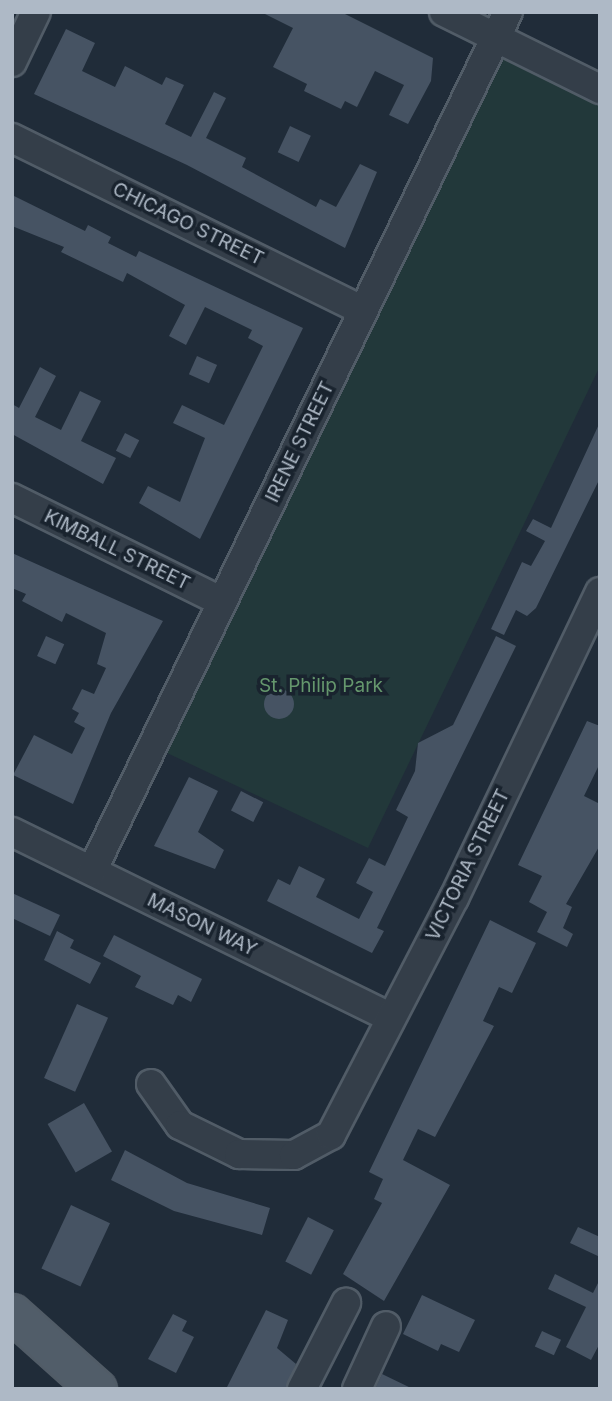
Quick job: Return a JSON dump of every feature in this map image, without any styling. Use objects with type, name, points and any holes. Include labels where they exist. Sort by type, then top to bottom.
[{"type":"main road","points":[[12,1313],[97,1389]]},
{"type":"street","points":[[12,62],[36,12]]},
{"type":"street","points":[[444,12],[600,89]]},
{"type":"street","name":"IRENE STREET","points":[[92,871],[508,12]]},
{"type":"street","name":"CHICAGO STREET","points":[[12,138],[363,312]]},
{"type":"street","name":"KIMBALL STREET","points":[[12,498],[222,603]]},
{"type":"street","name":"VICTORIA STREET","points":[[152,1084],[180,1125],[239,1154],[294,1155],[331,1135],[600,592]]},
{"type":"street","name":"MASON WAY","points":[[12,832],[391,1018]]},
{"type":"street","points":[[302,1389],[346,1303]]},
{"type":"street","points":[[357,1389],[386,1326]]},
{"type":"green space","name":"St. Philip Park","points":[[503,55],[600,104],[600,366],[368,848],[165,752]]},
{"type":"building","points":[[261,12],[341,12],[433,58],[431,81],[408,124],[389,115],[404,85],[375,71],[357,107],[345,101],[341,109],[304,91],[307,84],[273,67],[293,28]]},
{"type":"building","points":[[66,29],[95,43],[82,71],[115,87],[125,66],[162,85],[166,77],[184,85],[165,124],[191,137],[214,92],[226,98],[206,138],[246,158],[242,167],[316,207],[320,199],[336,207],[360,164],[377,172],[345,248],[187,165],[34,94]]},
{"type":"building","points":[[290,126],[311,136],[299,162],[278,152]]},
{"type":"building","points":[[12,195],[85,231],[88,225],[111,237],[108,243],[136,257],[139,251],[303,328],[200,539],[139,503],[148,486],[180,502],[205,438],[173,423],[182,405],[224,425],[263,346],[248,338],[252,330],[205,307],[186,345],[169,336],[185,305],[127,273],[123,282],[61,252],[64,247],[12,226]]},
{"type":"building","points":[[197,356],[217,365],[209,383],[189,374]]},
{"type":"building","points":[[40,367],[56,376],[35,417],[61,430],[80,391],[101,401],[81,441],[116,458],[103,484],[12,434],[12,404],[19,408]]},
{"type":"building","points":[[600,422],[600,478],[536,608],[527,616],[516,610],[504,635],[491,629],[522,562],[531,566],[545,541],[526,531],[533,519],[551,528]]},
{"type":"building","points":[[125,433],[139,440],[130,458],[116,451]]},
{"type":"building","points":[[12,553],[163,621],[111,713],[73,804],[13,775],[34,735],[72,754],[85,728],[74,722],[79,713],[72,709],[82,689],[94,694],[106,668],[97,664],[106,633],[66,613],[62,622],[22,601],[26,594],[12,588]]},
{"type":"building","points":[[46,636],[64,644],[55,664],[37,656]]},
{"type":"building","points":[[496,636],[516,646],[377,928],[384,931],[372,953],[267,901],[278,879],[290,885],[299,866],[325,879],[316,897],[359,919],[373,892],[356,883],[369,858],[385,866],[408,817],[396,810],[415,771],[418,743],[453,725]]},
{"type":"building","points":[[279,689],[290,693],[294,704],[290,715],[279,719],[268,715],[264,704],[268,693]]},
{"type":"building","points":[[587,721],[600,726],[600,763],[584,796],[600,804],[600,845],[566,904],[572,907],[563,928],[573,934],[567,947],[537,932],[547,912],[529,902],[542,876],[518,865]]},
{"type":"building","points":[[189,777],[218,791],[198,832],[224,850],[215,869],[154,846]]},
{"type":"building","points":[[241,791],[263,802],[253,822],[231,811]]},
{"type":"building","points":[[12,893],[60,915],[50,936],[12,918]]},
{"type":"building","points":[[490,920],[536,943],[512,993],[499,987],[483,1021],[494,1026],[435,1137],[418,1129],[403,1160],[450,1185],[384,1301],[343,1274],[382,1203],[374,1199],[383,1179],[369,1172]]},
{"type":"building","points":[[57,931],[74,940],[70,948],[101,963],[90,984],[44,960]]},
{"type":"building","points":[[114,935],[202,979],[191,1002],[178,995],[173,1005],[135,987],[141,976],[103,956]]},
{"type":"building","points":[[77,1004],[108,1018],[75,1092],[44,1078]]},
{"type":"building","points":[[84,1103],[112,1151],[76,1172],[48,1124]]},
{"type":"building","points":[[125,1150],[187,1183],[270,1208],[262,1235],[174,1211],[111,1180]]},
{"type":"building","points":[[71,1205],[110,1223],[80,1287],[41,1268]]},
{"type":"building","points":[[308,1217],[334,1230],[311,1275],[285,1262]]},
{"type":"building","points":[[578,1227],[600,1237],[600,1257],[570,1243]]},
{"type":"building","points":[[555,1274],[593,1293],[600,1279],[600,1343],[591,1360],[566,1347],[586,1307],[548,1289]]},
{"type":"building","points":[[422,1295],[475,1320],[459,1352],[441,1344],[438,1351],[403,1334]]},
{"type":"building","points":[[266,1310],[288,1320],[277,1348],[296,1364],[286,1389],[226,1389]]},
{"type":"building","points":[[173,1314],[187,1321],[182,1331],[194,1337],[176,1373],[148,1359]]},
{"type":"building","points":[[542,1331],[561,1340],[554,1355],[535,1346]]},
{"type":"building","points":[[382,1374],[413,1389],[375,1389]]}]
